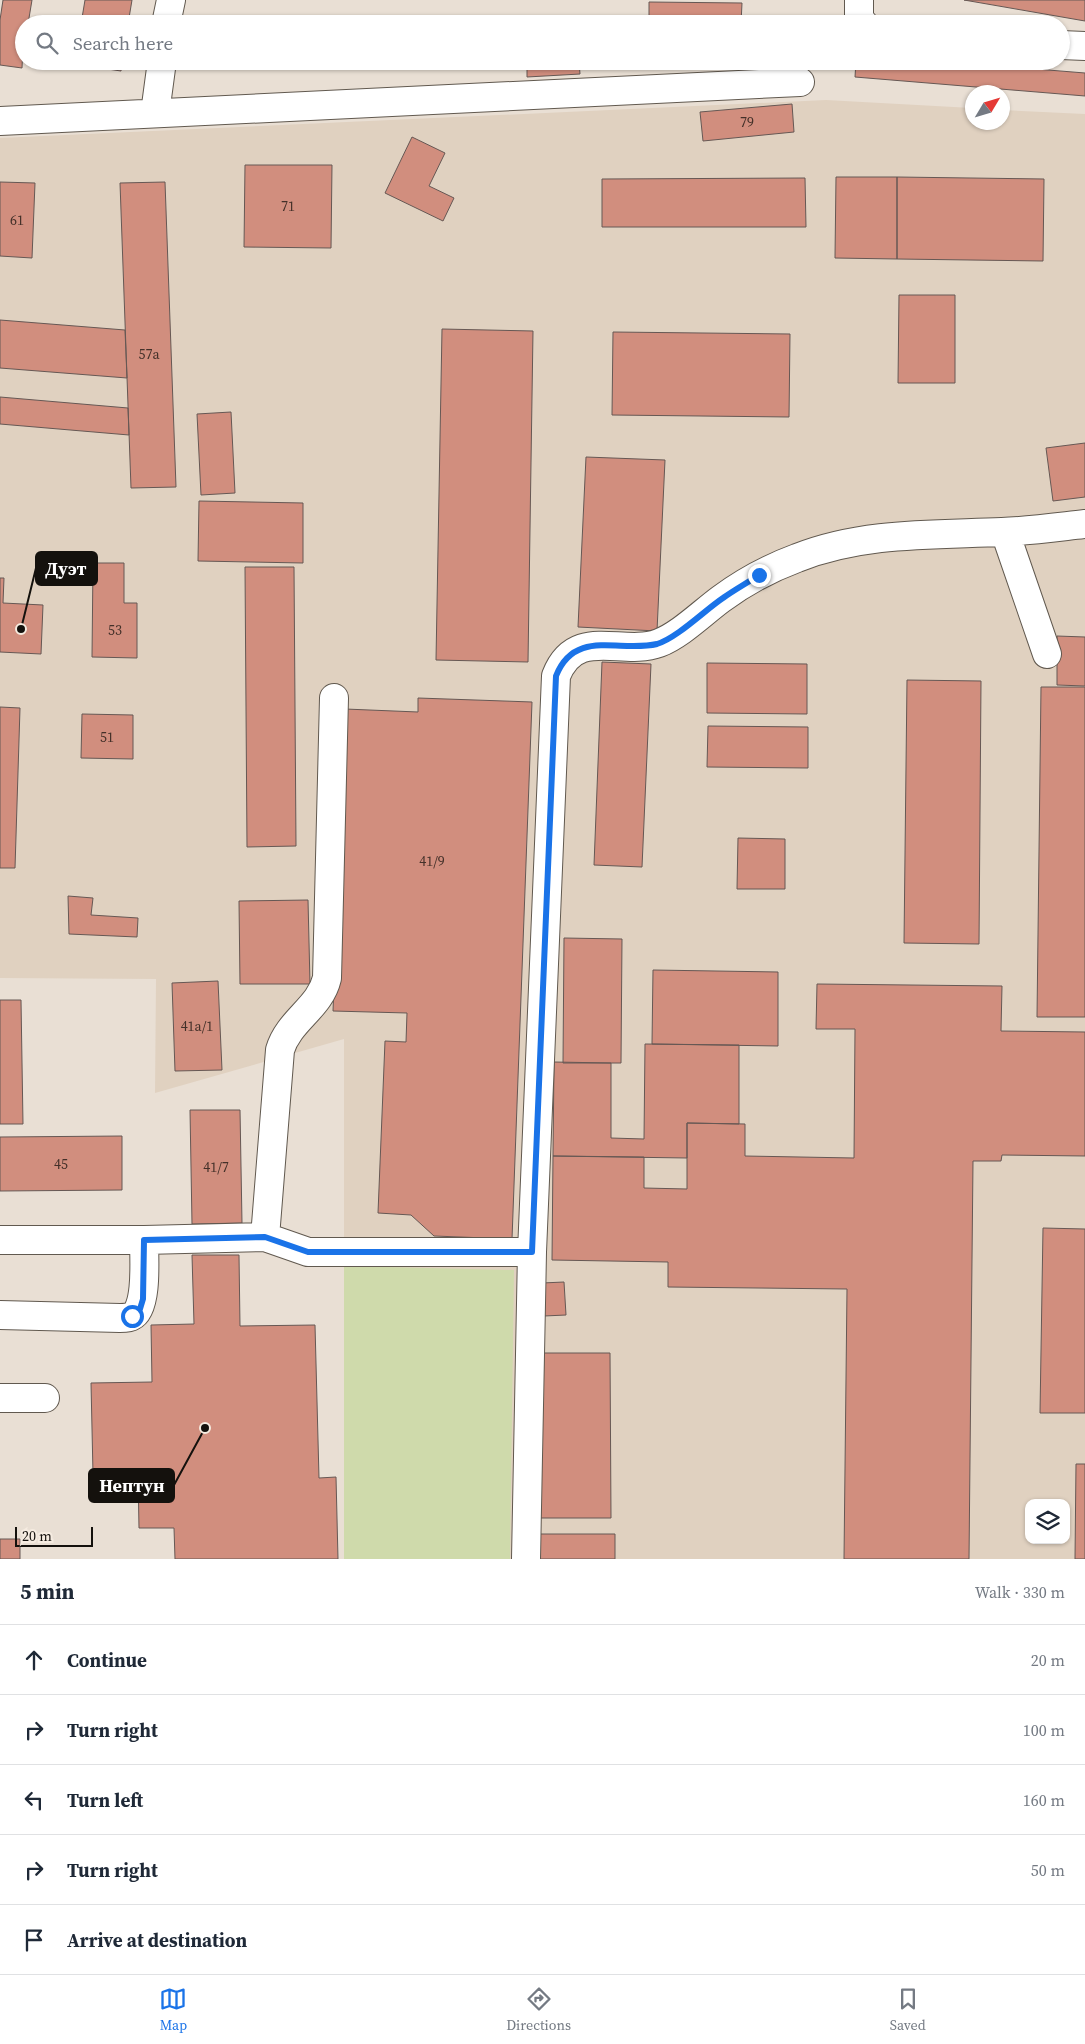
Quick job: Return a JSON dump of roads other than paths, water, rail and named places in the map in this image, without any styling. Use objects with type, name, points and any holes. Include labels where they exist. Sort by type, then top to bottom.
[{"type":"lane","points":[[168,15],[171,0]]},
{"type":"lane","points":[[1070,45],[1085,46]]},
{"type":"lane","points":[[155,113],[161,70]]},
{"type":"lane","points":[[0,121],[800,82]]},
{"type":"lane","points":[[526,1559],[532,1252],[556,676],[561,664],[569,655],[580,648],[596,645],[641,646],[658,644],[744,584],[798,557],[837,546],[887,536],[1005,532],[1085,524]]},
{"type":"lane","points":[[1005,532],[1047,654]]},
{"type":"lane","points":[[265,1237],[280,1050],[292,1026],[315,1003],[324,989],[327,978],[334,698]]},
{"type":"lane","points":[[0,1240],[144,1240],[265,1237],[308,1252],[532,1252]]},
{"type":"lane","points":[[0,1315],[120,1318],[132,1316],[140,1309],[143,1299],[144,1240]]},
{"type":"lane","points":[[0,1398],[45,1398]]},
{"type":"place","name":"Дуэт","points":[[21,629]]},
{"type":"place","name":"Нептун","points":[[205,1428]]}]
